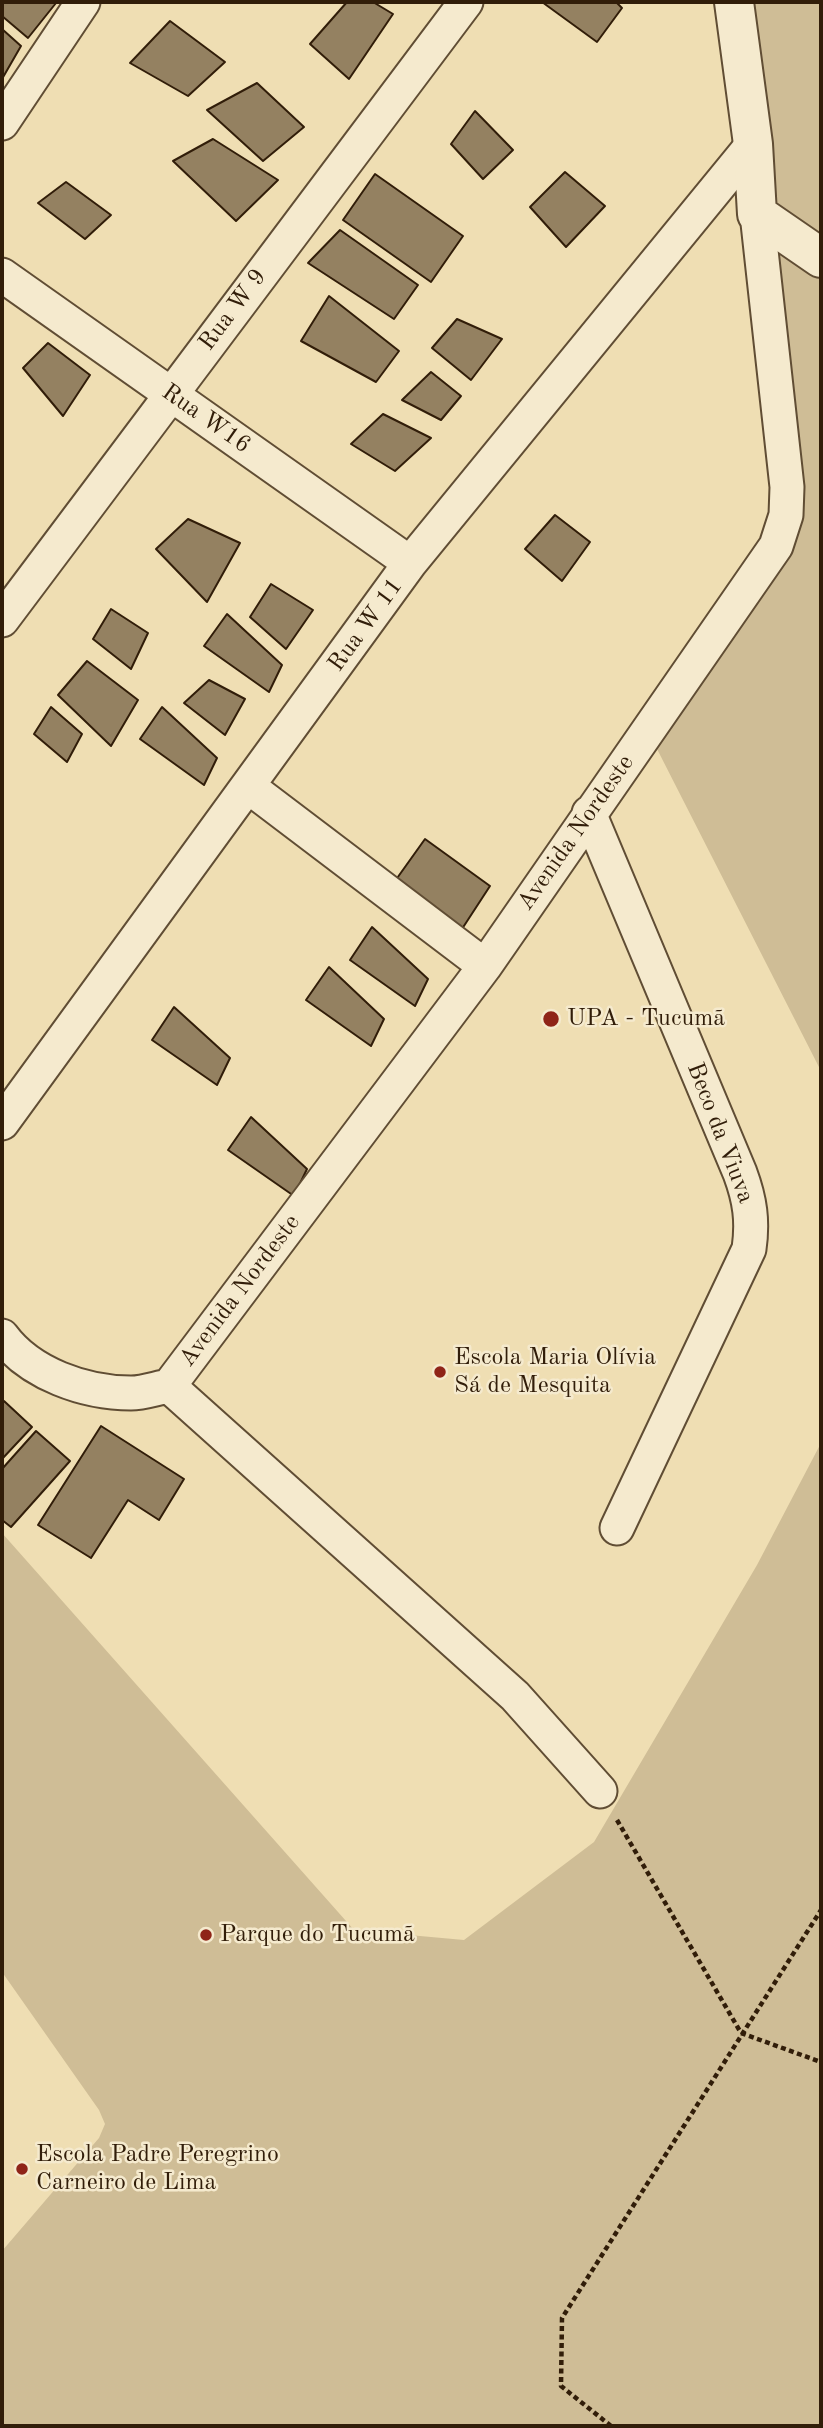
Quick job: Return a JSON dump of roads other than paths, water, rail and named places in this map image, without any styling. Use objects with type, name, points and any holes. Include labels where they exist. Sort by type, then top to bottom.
[{"type":"street","points":[[2,123],[83,2]]},
{"type":"street","name":"Rua W 9","points":[[2,620],[466,2]]},
{"type":"street","points":[[734,2],[753,144],[757,214],[821,258]]},
{"type":"street","name":"Rua W 11","points":[[2,1123],[410,563],[753,144]]},
{"type":"street","name":"Avenida Nordeste","points":[[2,1336],[30,1364],[58,1379],[132,1393],[169,1386],[485,966],[761,568],[783,528],[787,488],[757,214]]},
{"type":"street","name":"Rua W16","points":[[2,275],[410,563]]},
{"type":"street","points":[[249,787],[485,966]]},
{"type":"street","name":"Beco da Viuva","points":[[589,813],[740,1173],[749,1199],[752,1225],[749,1249],[617,1528]]},
{"type":"street","name":"Avenida Nordeste","points":[[169,1386],[516,1696],[600,1791]]},
{"type":"place","name":"UPA - Tucumã","points":[[551,1019]]},
{"type":"place","name":"Escola Maria Olívia Sá de Mesquita","points":[[440,1372]]},
{"type":"place","name":"Parque do Tucumã","points":[[206,1935]]},
{"type":"place","name":"Escola Padre Peregrino Carneiro de Lima","points":[[22,2169]]}]
